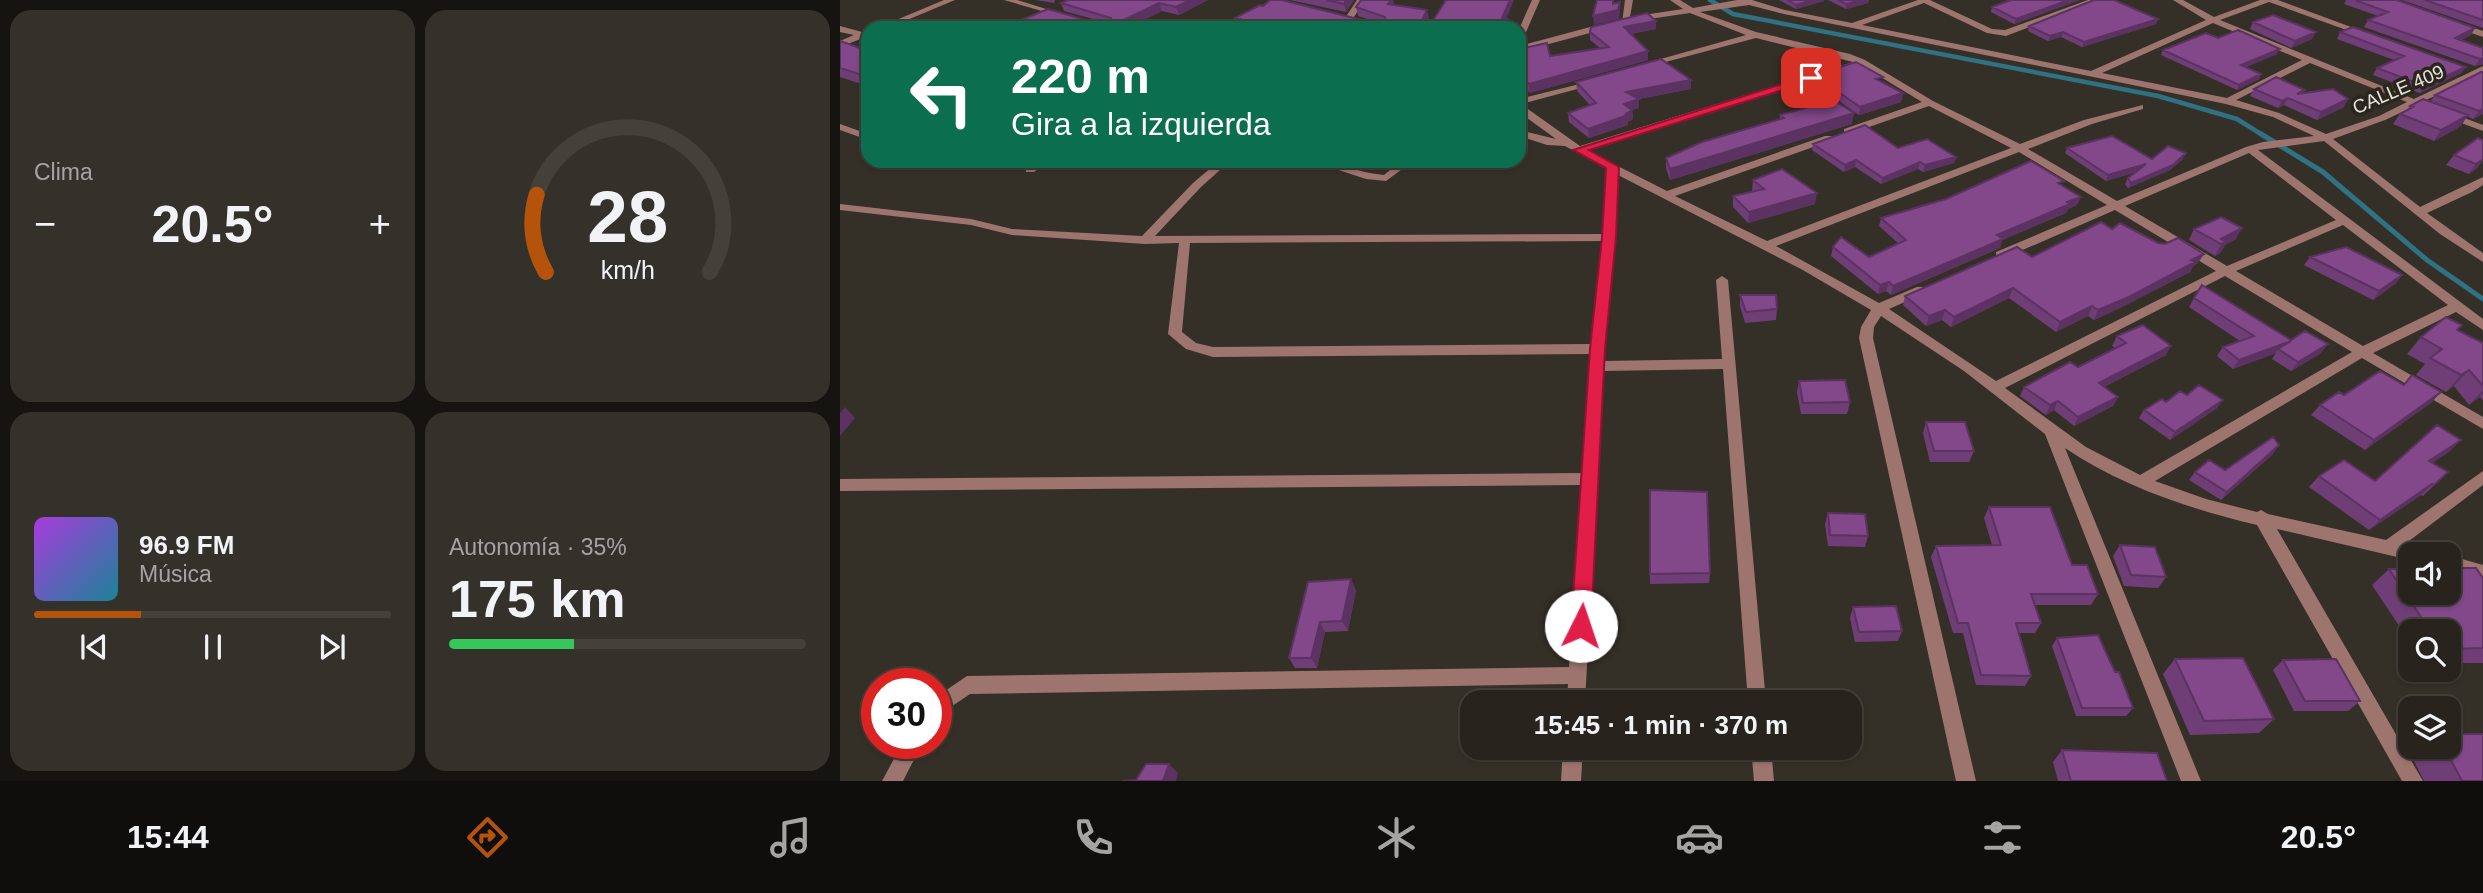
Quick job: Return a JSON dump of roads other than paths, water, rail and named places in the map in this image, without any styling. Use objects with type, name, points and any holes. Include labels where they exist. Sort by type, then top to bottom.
[{"type":"street","points":[[898,21],[951,0]]},
{"type":"street","points":[[1008,0],[1077,19]]},
{"type":"street","points":[[1335,15],[1353,19],[1361,0]]},
{"type":"street","points":[[1526,23],[1536,0]]},
{"type":"street","points":[[1625,21],[1629,0]]},
{"type":"street","points":[[1674,0],[1700,17],[1862,62],[1930,103],[2019,148],[2483,424]]},
{"type":"street","points":[[1526,47],[1625,21],[1688,9],[1761,0]]},
{"type":"street","points":[[1853,25],[1924,0],[1985,41]]},
{"type":"street","points":[[1985,41],[2096,0]]},
{"type":"street","points":[[2177,0],[2216,21],[2308,61],[2426,107]]},
{"type":"street","points":[[2094,73],[2269,0],[2374,37]]},
{"type":"street","points":[[1744,1],[1853,25],[1985,41],[2094,73],[2228,101],[2276,115],[2326,138],[2419,212],[2483,258]]},
{"type":"street","points":[[2447,21],[2483,34]]},
{"type":"street","points":[[840,29],[861,34]]},
{"type":"street","points":[[1639,68],[1759,34]]},
{"type":"street","points":[[840,44],[861,37]]},
{"type":"street","points":[[2228,101],[2308,61]]},
{"type":"street","points":[[1526,135],[1574,147],[1862,62]]},
{"type":"street","points":[[2465,69],[2481,73]]},
{"type":"street","name":"CALLE 409","points":[[1990,259],[2250,149],[2326,138],[2382,118],[2481,73]]},
{"type":"street","points":[[1526,103],[1599,80]]},
{"type":"street","points":[[1664,196],[1930,103]]},
{"type":"street","points":[[1768,245],[2088,122],[2140,107]]},
{"type":"street","points":[[1526,110],[1574,147],[1664,196],[1768,245],[1878,308],[1995,387],[2052,434],[2106,466],[2141,482],[2261,517],[2398,549]]},
{"type":"street","points":[[2437,111],[2483,128]]},
{"type":"street","points":[[840,127],[861,134]]},
{"type":"street","points":[[2250,149],[2483,326]]},
{"type":"street","points":[[1577,690],[1597,349],[1609,237],[1613,167]]},
{"type":"street","points":[[1145,240],[1218,168]]},
{"type":"street","points":[[1340,168],[1370,177],[1387,178],[1399,168]]},
{"type":"street","points":[[2419,212],[2468,190],[2483,180]]},
{"type":"street","points":[[840,207],[971,222],[1012,232],[1145,240],[1609,237]]},
{"type":"street","points":[[1995,387],[2226,271],[2346,220]]},
{"type":"street","points":[[1185,239],[1175,334],[1191,346],[1213,352],[1597,349]]},
{"type":"street","points":[[1722,280],[1756,690]]},
{"type":"street","points":[[1928,286],[1878,308],[1866,325],[1866,338],[1966,781]]},
{"type":"street","points":[[2141,482],[2361,353],[2457,306]]},
{"type":"street","points":[[1597,366],[1728,364]]},
{"type":"street","points":[[2052,434],[2191,781]]},
{"type":"street","points":[[2389,547],[2483,477]]},
{"type":"street","points":[[840,485],[1590,479]]},
{"type":"street","points":[[2261,517],[2413,781]]},
{"type":"street","points":[[2461,566],[2483,572]]},
{"type":"street","points":[[952,696],[967,685],[1578,675]]},
{"type":"street","points":[[892,781],[904,759]]},
{"type":"street","points":[[1570,781],[1572,760]]},
{"type":"street","points":[[1762,760],[1764,781]]},
{"type":"waterway","points":[[1710,0],[1733,14],[2158,96],[2237,119],[2264,136]]},
{"type":"waterway","points":[[2261,134],[2323,172],[2427,260],[2483,299]]}]
